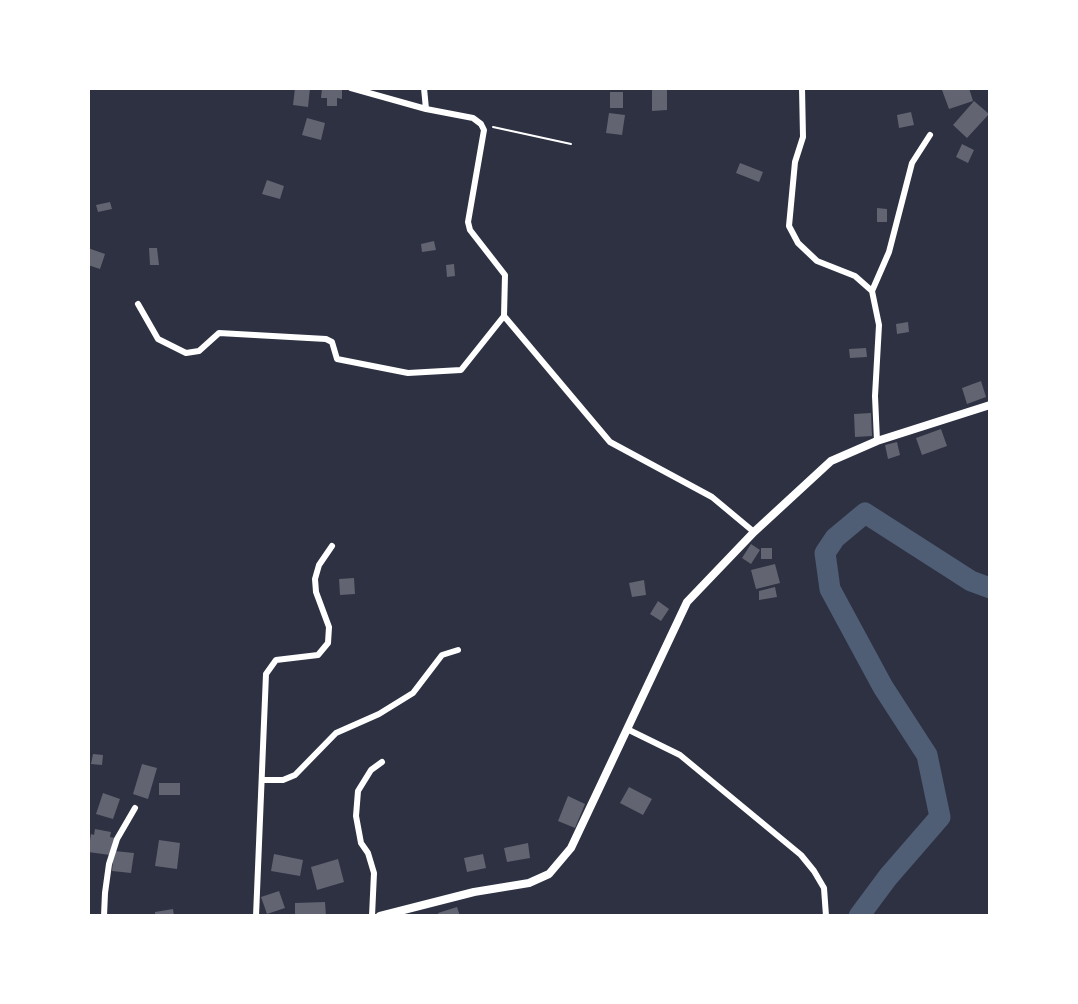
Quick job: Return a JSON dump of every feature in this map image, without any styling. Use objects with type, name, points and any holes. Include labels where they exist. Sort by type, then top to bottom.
[{"type":"street","points":[[138,304],[158,339],[186,353],[199,351],[219,333],[326,339],[332,342],[337,359],[408,373],[461,370],[504,316],[505,275],[470,230],[468,222],[484,130],[481,124],[473,118],[426,109],[351,88]]},
{"type":"street","points":[[424,88],[426,109]]},
{"type":"street","points":[[802,88],[803,137],[795,162],[789,226],[798,243],[817,261],[855,276],[872,291]]},
{"type":"street","points":[[877,441],[875,396],[879,326],[872,291],[889,252],[912,163],[930,135]]},
{"type":"street","points":[[504,316],[610,442],[712,497],[754,532]]},
{"type":"street","points":[[380,915],[474,892],[529,883],[549,874],[571,848],[687,602],[754,532],[831,461],[877,441],[990,405]]},
{"type":"street","points":[[256,915],[266,674],[276,660],[318,655],[328,643],[329,627],[316,592],[315,579],[319,565],[332,546]]},
{"type":"street","points":[[262,780],[283,780],[296,775],[336,733],[379,714],[413,693],[442,654],[458,650]]},
{"type":"street","points":[[627,729],[680,755],[801,855],[824,888],[826,915]]},
{"type":"street","points":[[372,915],[374,873],[368,853],[361,843],[356,816],[358,791],[371,770],[382,762]]},
{"type":"street","points":[[104,915],[105,892],[117,839],[135,808]]},
{"type":"path","points":[[481,124],[571,144]]},
{"type":"building","points":[[295,88],[310,88],[308,107],[293,105]]},
{"type":"building","points":[[322,88],[342,89],[342,99],[337,98],[337,106],[327,106],[327,98],[321,98]]},
{"type":"building","points":[[667,88],[667,110],[652,111],[652,89]]},
{"type":"building","points":[[969,88],[973,101],[949,109],[942,90]]},
{"type":"building","points":[[610,92],[623,92],[623,108],[610,108]]},
{"type":"building","points":[[974,101],[989,114],[967,138],[953,125]]},
{"type":"building","points":[[911,112],[914,125],[899,128],[897,115]]},
{"type":"building","points":[[609,113],[625,115],[622,135],[606,133]]},
{"type":"building","points":[[307,118],[325,123],[321,140],[302,135]]},
{"type":"building","points":[[962,144],[974,150],[968,163],[956,157]]},
{"type":"building","points":[[740,163],[763,172],[759,182],[736,173]]},
{"type":"building","points":[[267,180],[284,186],[280,199],[262,194]]},
{"type":"building","points":[[110,202],[112,209],[98,212],[96,205]]},
{"type":"building","points":[[877,208],[887,209],[887,222],[877,222]]},
{"type":"building","points":[[434,241],[436,250],[422,252],[421,244]]},
{"type":"building","points":[[88,248],[105,254],[100,269],[88,265]]},
{"type":"building","points":[[149,248],[157,248],[159,265],[150,265]]},
{"type":"building","points":[[454,264],[455,276],[447,277],[446,265]]},
{"type":"building","points":[[908,322],[909,332],[897,334],[896,324]]},
{"type":"building","points":[[866,348],[867,357],[850,358],[849,349]]},
{"type":"building","points":[[981,381],[986,397],[967,404],[962,388]]},
{"type":"building","points":[[871,413],[872,436],[855,437],[854,414]]},
{"type":"building","points":[[941,429],[947,446],[922,455],[916,438]]},
{"type":"building","points":[[897,442],[900,455],[888,459],[885,445]]},
{"type":"building","points":[[751,544],[760,550],[751,564],[742,558]]},
{"type":"building","points":[[761,548],[772,548],[772,559],[761,559]]},
{"type":"building","points":[[775,564],[780,583],[756,589],[751,570]]},
{"type":"building","points":[[354,578],[355,594],[340,595],[339,579]]},
{"type":"building","points":[[644,580],[646,595],[632,597],[629,583]]},
{"type":"building","points":[[775,587],[777,597],[759,600],[759,591]]},
{"type":"building","points":[[658,601],[669,609],[661,621],[650,614]]},
{"type":"building","points":[[93,754],[103,755],[102,765],[91,764]]},
{"type":"building","points":[[142,764],[157,768],[148,799],[133,794]]},
{"type":"building","points":[[159,783],[180,783],[180,795],[159,795]]},
{"type":"building","points":[[629,787],[652,799],[643,815],[620,803]]},
{"type":"building","points":[[103,793],[120,799],[113,819],[96,814]]},
{"type":"building","points":[[568,796],[585,804],[575,828],[558,821]]},
{"type":"building","points":[[95,829],[111,832],[110,837],[115,838],[110,855],[88,852],[91,834],[94,835]]},
{"type":"building","points":[[159,840],[180,843],[177,869],[155,866]]},
{"type":"building","points":[[528,843],[530,858],[507,862],[504,848]]},
{"type":"building","points":[[114,851],[134,853],[131,873],[112,871]]},
{"type":"building","points":[[274,854],[303,860],[300,876],[271,871]]},
{"type":"building","points":[[483,854],[486,868],[467,872],[464,858]]},
{"type":"building","points":[[338,859],[344,882],[317,890],[311,867]]},
{"type":"building","points":[[279,891],[285,908],[267,914],[261,897]]},
{"type":"building","points":[[325,902],[326,916],[295,916],[295,903]]},
{"type":"building","points":[[457,907],[460,916],[439,916],[438,913]]},
{"type":"building","points":[[173,909],[174,916],[155,916],[155,912]]},
{"type":"waterway","points":[[859,916],[888,877],[940,817],[927,755],[883,687],[830,589],[825,553],[835,538],[865,513],[971,581],[990,588]]}]
